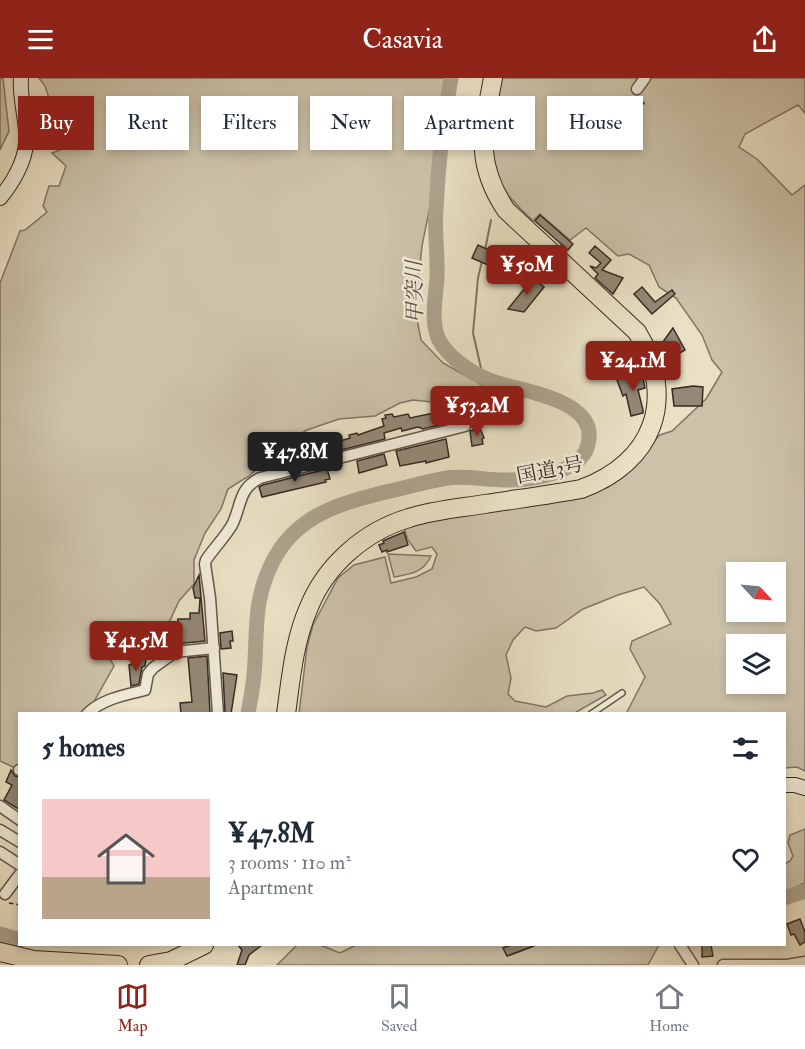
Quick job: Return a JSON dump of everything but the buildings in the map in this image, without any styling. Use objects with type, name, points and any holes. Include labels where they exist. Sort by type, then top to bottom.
[{"type":"highway","name":"国道3号","points":[[286,712],[296,649],[304,618],[328,573],[347,553],[375,533],[409,518],[581,489],[602,482],[623,467],[640,449],[653,421],[657,396],[656,379],[647,348],[637,332],[512,215],[495,192],[488,177],[484,147],[493,78]]},
{"type":"highway","points":[[149,965],[171,961],[202,946]]},
{"type":"highway","points":[[0,952],[34,960],[118,965]]},
{"type":"street","points":[[0,198],[17,172],[26,144],[20,93],[21,78]]},
{"type":"street","points":[[637,89],[645,78]]},
{"type":"street","points":[[218,712],[210,598],[205,564],[231,525],[242,495],[249,484],[260,478],[465,426]]},
{"type":"street","points":[[89,712],[110,700],[145,690],[148,674],[175,652],[214,648]]},
{"type":"street","points":[[786,785],[805,788]]},
{"type":"street","points":[[0,807],[18,819]]},
{"type":"street","points":[[0,830],[18,841]]},
{"type":"street","points":[[0,852],[18,864]]},
{"type":"street","points":[[7,899],[18,878]]},
{"type":"street","points":[[681,946],[693,965]]},
{"type":"street","points":[[723,965],[788,965],[805,962]]},
{"type":"lane","points":[[594,712],[622,693]]},
{"type":"path","points":[[7,899],[18,904]]},
{"type":"shaded area","points":[[0,78],[3,78],[9,131],[0,150]]},
{"type":"shaded area","points":[[39,78],[446,78],[445,96],[404,96],[404,150],[441,150],[422,246],[415,309],[421,340],[443,363],[489,389],[441,403],[413,400],[400,403],[375,416],[339,419],[307,430],[287,441],[249,476],[228,489],[221,509],[205,533],[194,560],[194,584],[179,601],[166,629],[134,656],[124,642],[105,650],[114,666],[92,705],[85,712],[18,712],[18,767],[15,768],[0,761],[0,283],[20,231],[25,230],[47,212],[43,206],[49,186],[59,186],[66,166],[52,153],[60,150],[94,150],[94,96],[48,96]]},
{"type":"shaded area","points":[[502,78],[805,78],[805,113],[798,105],[745,134],[739,147],[757,159],[792,195],[805,185],[805,771],[797,767],[786,768],[786,712],[627,712],[645,677],[630,649],[632,641],[671,624],[660,604],[644,587],[583,609],[556,628],[536,631],[525,627],[513,640],[506,655],[511,678],[508,694],[515,701],[546,707],[567,696],[602,690],[606,695],[576,712],[299,712],[307,647],[313,625],[338,578],[354,565],[385,557],[391,583],[416,577],[432,569],[437,554],[432,547],[416,551],[408,540],[404,528],[438,520],[579,497],[608,487],[642,459],[660,435],[672,431],[706,399],[722,372],[712,360],[702,335],[676,298],[659,287],[649,265],[629,254],[618,256],[586,228],[570,240],[540,214],[533,221],[506,193],[495,172],[492,150],[535,150],[535,96],[499,96]]},
{"type":"shaded area","points":[[388,554],[431,556],[420,569],[411,574],[394,577]]},
{"type":"shaded area","points":[[805,829],[805,883],[786,892],[786,863],[793,856],[788,843],[790,835]]},
{"type":"shaded area","points":[[296,946],[322,946],[340,953],[354,946],[506,946],[511,955],[533,946],[658,946],[648,965],[277,965]]},
{"type":"waterway","name":"甲突川","points":[[248,712],[254,680],[257,617],[266,576],[283,544],[310,520],[341,505],[376,494],[447,478],[519,480],[554,473],[575,463],[587,448],[589,431],[583,418],[570,407],[536,393],[500,384],[474,372],[448,352],[436,333],[434,317],[437,277],[435,226],[443,127],[451,78]]},
{"type":"waterway","points":[[485,250],[491,220]]},
{"type":"waterway","points":[[482,261],[478,278],[473,333],[483,377]]},
{"type":"waterway","points":[[786,897],[805,891]]},
{"type":"waterway","name":"甲突川","points":[[0,934],[18,939]]}]
